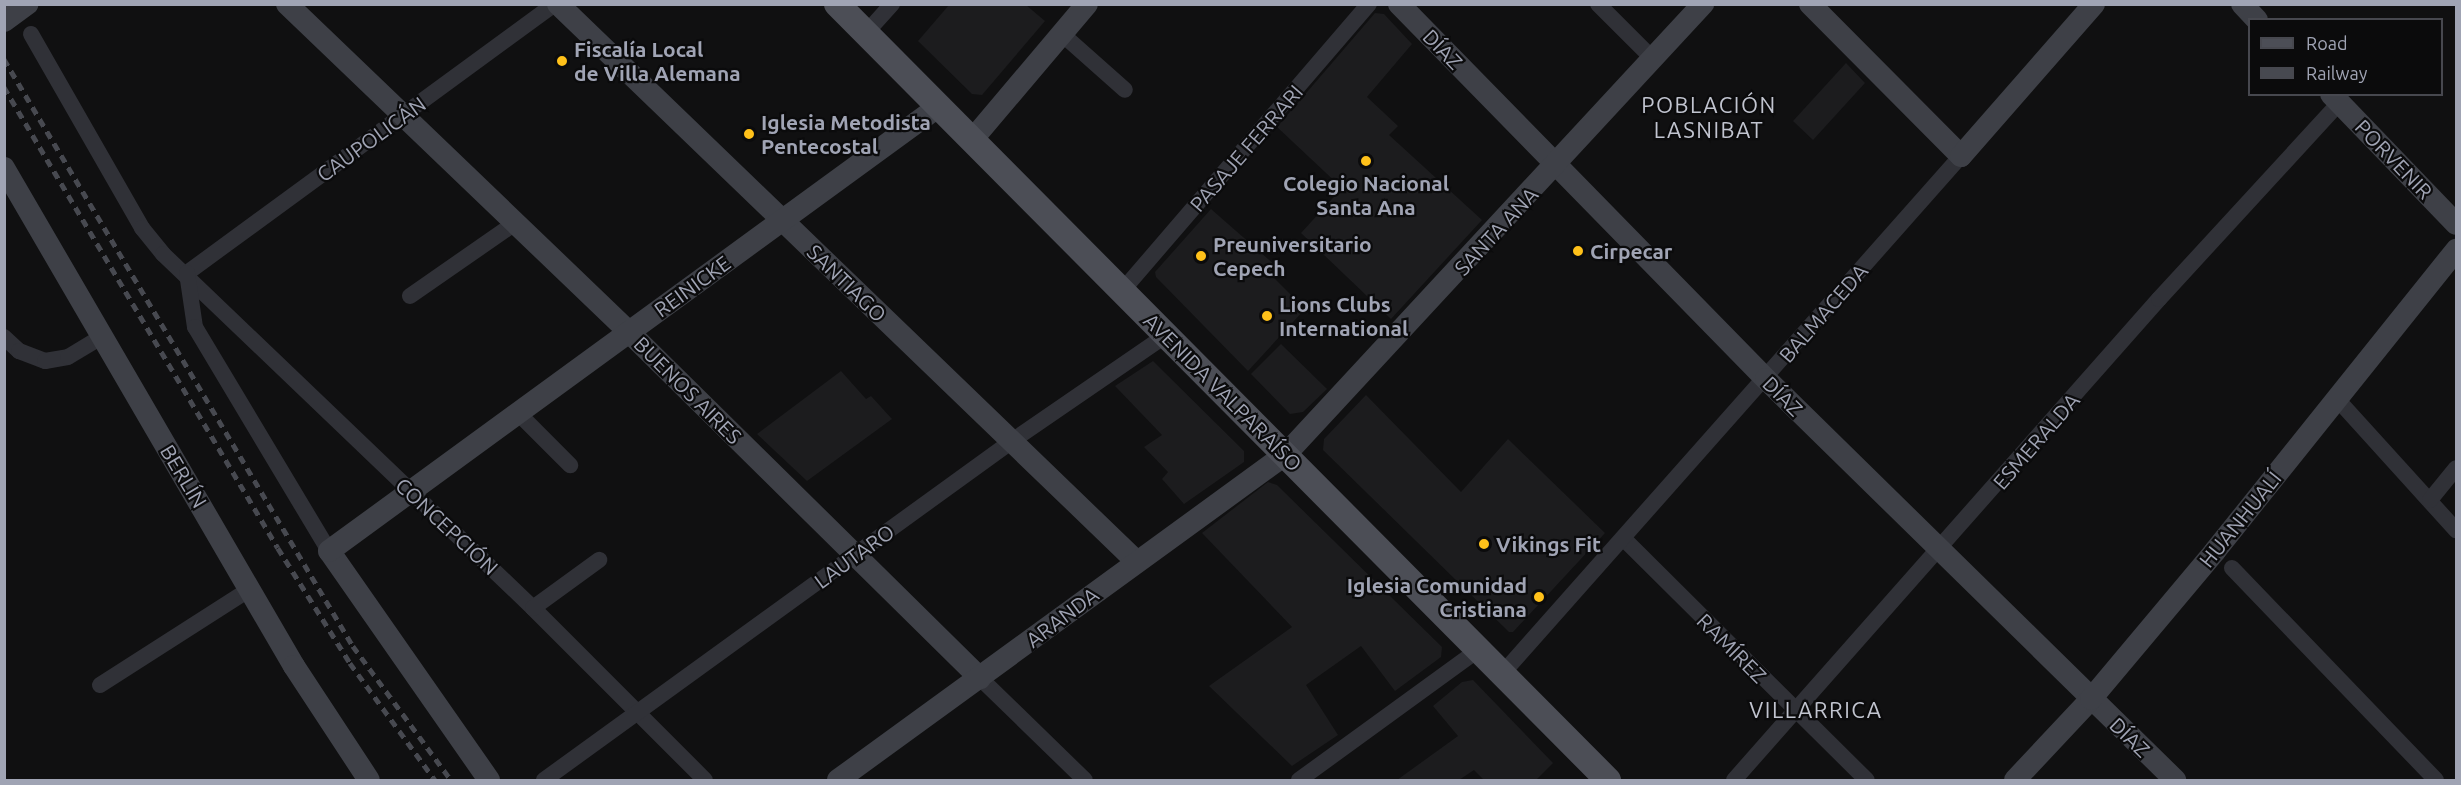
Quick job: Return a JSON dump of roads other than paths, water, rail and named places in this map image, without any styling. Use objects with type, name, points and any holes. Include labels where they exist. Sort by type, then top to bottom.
[{"type":"main road","name":"AVENIDA VALPARAÍSO","points":[[837,4],[1608,780]]},
{"type":"street","points":[[4,21],[27,4]]},
{"type":"street","name":"BUENOS AIRES","points":[[287,4],[629,332],[1085,780]]},
{"type":"street","name":"CAUPOLICÁN","points":[[187,273],[556,4]]},
{"type":"street","name":"SANTIAGO","points":[[556,4],[1136,561]]},
{"type":"street","points":[[866,33],[892,4]]},
{"type":"street","points":[[972,140],[1087,4]]},
{"type":"street","name":"PASAJE FERRARI","points":[[1122,291],[1369,4]]},
{"type":"street","name":"DÍAZ","points":[[1399,4],[1766,379],[2175,780]]},
{"type":"street","points":[[1598,4],[1653,59]]},
{"type":"street","name":"SANTA ANA","points":[[1286,454],[1557,166],[1703,4]]},
{"type":"street","points":[[1810,4],[1961,156]]},
{"type":"street","name":"BALMACEDA","points":[[1502,674],[1766,379],[2094,4]]},
{"type":"street","points":[[2242,4],[2255,18]]},
{"type":"street","name":"CONCEPCIÓN","points":[[31,34],[142,228],[163,254],[187,273],[410,492],[533,608],[705,780]]},
{"type":"street","points":[[1062,34],[1125,90]]},
{"type":"street","name":"PORVENIR","points":[[2335,99],[2457,224]]},
{"type":"street","name":"ESMERALDA","points":[[1734,780],[1797,712],[2335,99]]},
{"type":"street","name":"REINICKE","points":[[329,551],[939,106]]},
{"type":"street","name":"BERLÍN","points":[[4,168],[294,666],[369,780]]},
{"type":"street","points":[[410,296],[514,223]]},
{"type":"street","name":"HUANHUALÍ","points":[[2015,780],[2091,699],[2338,400],[2457,250]]},
{"type":"street","points":[[187,273],[195,327],[329,551],[489,780]]},
{"type":"street","name":"LAUTARO","points":[[544,780],[1012,441],[1166,335]]},
{"type":"street","points":[[4,337],[19,351],[45,361],[68,357],[101,337]]},
{"type":"street","points":[[2338,400],[2457,530]]},
{"type":"street","points":[[518,413],[570,465]]},
{"type":"street","name":"ARANDA","points":[[838,780],[1286,454]]},
{"type":"street","points":[[2430,500],[2457,468]]},
{"type":"street","name":"RAMÍREZ","points":[[1624,539],[1868,780]]},
{"type":"street","points":[[533,608],[599,560]]},
{"type":"street","points":[[2232,568],[2436,780]]},
{"type":"street","points":[[100,686],[250,589]]},
{"type":"street","points":[[1299,780],[1478,650]]},
{"type":"railway","points":[[4,59],[353,646],[451,780]]},
{"type":"railway","points":[[4,87],[278,548],[350,663],[435,780]]},
{"type":"place","name":"Fiscalía Local de Villa Alemana","points":[[562,61]]},
{"type":"place","name":"Iglesia Metodista Pentecostal","points":[[749,134]]},
{"type":"place","name":"Colegio Nacional Santa Ana","points":[[1366,161]]},
{"type":"place","name":"Cirpecar","points":[[1578,251]]},
{"type":"place","name":"Preuniversitario Cepech","points":[[1201,256]]},
{"type":"place","name":"Lions Clubs International","points":[[1267,316]]},
{"type":"place","name":"Vikings Fit","points":[[1484,544]]},
{"type":"place","name":"Iglesia Comunidad Cristiana","points":[[1539,597]]},
{"type":"district","name":"POBLACIÓN LASNIBAT","points":[[1709,116]]},
{"type":"district","name":"VILLARRICA","points":[[1816,710]]}]
